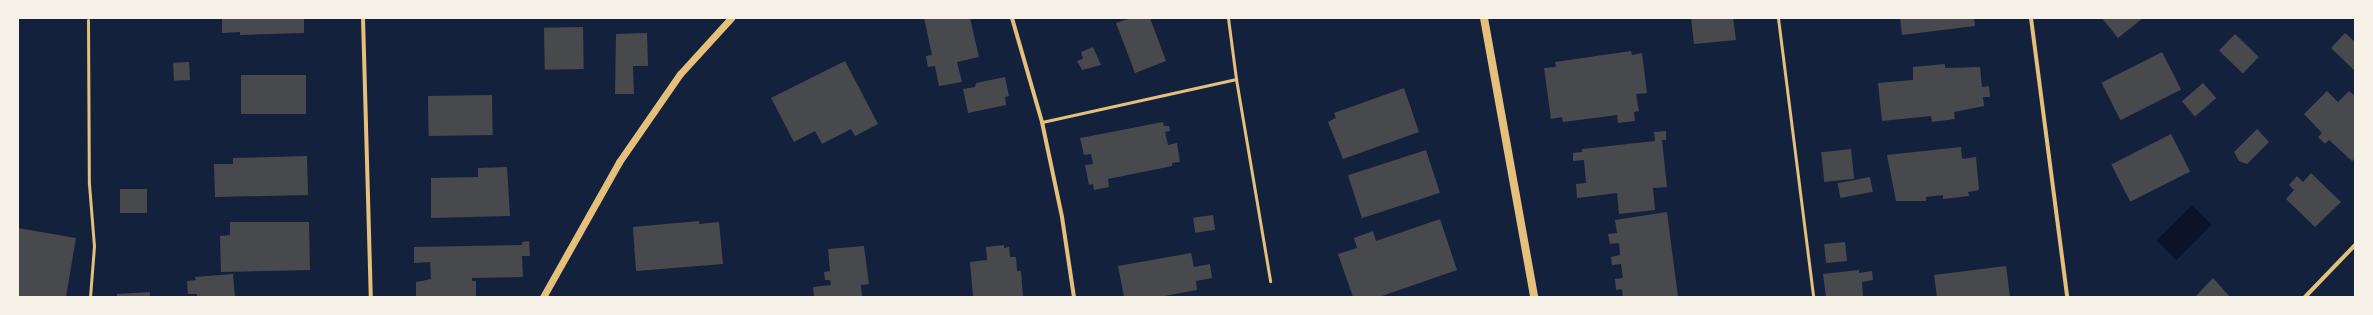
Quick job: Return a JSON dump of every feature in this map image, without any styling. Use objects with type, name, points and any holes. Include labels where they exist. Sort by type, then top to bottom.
[{"type":"main road","points":[[1484,18],[1534,297]]},
{"type":"street","points":[[363,18],[371,297]]},
{"type":"street","points":[[543,297],[619,162],[680,74],[731,18]]},
{"type":"street","points":[[1012,18],[1042,122],[1062,217],[1074,297]]},
{"type":"street","points":[[2031,18],[2067,297]]},
{"type":"street","points":[[2305,297],[2355,245]]},
{"type":"lane","points":[[1228,18],[1236,79],[1270,280]]},
{"type":"lane","points":[[1778,18],[1813,297]]},
{"type":"lane","points":[[88,20],[89,184],[94,246],[90,297]]},
{"type":"lane","points":[[1042,122],[1236,79]]},
{"type":"water","points":[[2192,205],[2212,225],[2176,260],[2157,240]]},
{"type":"building","points":[[222,18],[304,18],[304,33],[240,35],[240,32],[222,33]]},
{"type":"building","points":[[924,18],[970,18],[979,57],[957,62],[962,82],[939,86],[935,66],[928,67],[926,56],[932,55]]},
{"type":"building","points":[[1131,18],[1150,18],[1166,61],[1135,73],[1116,23]]},
{"type":"building","points":[[1691,18],[1733,18],[1736,40],[1694,44]]},
{"type":"building","points":[[1900,18],[1974,18],[1975,26],[1902,35]]},
{"type":"building","points":[[2102,18],[2143,18],[2118,38]]},
{"type":"building","points":[[583,27],[584,69],[545,70],[544,28]]},
{"type":"building","points":[[647,33],[648,66],[633,66],[634,94],[615,94],[616,34]]},
{"type":"building","points":[[2345,33],[2355,42],[2355,71],[2331,48]]},
{"type":"building","points":[[2235,34],[2259,57],[2243,73],[2219,51]]},
{"type":"building","points":[[1093,47],[1101,65],[1082,70],[1077,61],[1083,59],[1081,52]]},
{"type":"building","points":[[1631,51],[1632,55],[1642,53],[1647,93],[1636,94],[1639,111],[1634,112],[1635,121],[1618,123],[1617,115],[1563,122],[1562,117],[1551,119],[1544,68],[1556,67],[1555,62]]},
{"type":"building","points":[[2162,52],[2181,89],[2120,120],[2101,83]]},
{"type":"building","points":[[845,61],[878,124],[855,136],[851,129],[822,144],[815,131],[794,142],[771,98]]},
{"type":"building","points":[[189,62],[190,80],[174,81],[173,63]]},
{"type":"building","points":[[1945,64],[1945,68],[1980,67],[1982,87],[1989,86],[1990,97],[1983,97],[1984,106],[1954,112],[1955,119],[1932,122],[1931,116],[1882,121],[1878,83],[1913,80],[1913,67]]},
{"type":"building","points":[[241,75],[306,75],[306,114],[241,114]]},
{"type":"building","points":[[1005,77],[1009,96],[1005,97],[1006,105],[968,113],[963,89],[975,87],[976,83]]},
{"type":"building","points":[[2203,83],[2216,98],[2195,116],[2182,101]]},
{"type":"building","points":[[1404,88],[1419,132],[1343,159],[1328,122],[1336,118],[1334,113]]},
{"type":"building","points":[[2327,91],[2338,102],[2349,91],[2355,96],[2355,158],[2352,161],[2329,140],[2325,144],[2318,137],[2322,133],[2304,114]]},
{"type":"building","points":[[492,95],[493,135],[429,136],[428,96]]},
{"type":"building","points":[[1163,122],[1164,126],[1169,126],[1170,131],[1165,132],[1168,145],[1177,143],[1180,162],[1172,163],[1172,166],[1108,179],[1109,187],[1094,190],[1093,184],[1089,185],[1085,165],[1093,164],[1091,154],[1084,155],[1080,138]]},
{"type":"building","points":[[2257,129],[2269,142],[2247,164],[2239,161],[2234,152]]},
{"type":"building","points":[[1666,131],[1666,140],[1662,140],[1667,187],[1653,188],[1655,210],[1619,214],[1617,193],[1577,198],[1576,184],[1586,183],[1584,160],[1573,161],[1573,153],[1582,152],[1582,149],[1655,141],[1654,132]]},
{"type":"building","points":[[2171,134],[2190,171],[2130,202],[2111,164]]},
{"type":"building","points":[[1961,147],[1962,159],[1976,157],[1979,190],[1968,192],[1969,196],[1943,199],[1943,195],[1926,197],[1926,201],[1896,201],[1887,155]]},
{"type":"building","points":[[1851,149],[1854,179],[1824,182],[1821,152]]},
{"type":"building","points":[[1426,150],[1440,193],[1362,218],[1348,175]]},
{"type":"building","points":[[307,156],[308,195],[215,197],[214,164],[233,164],[233,158]]},
{"type":"building","points":[[507,167],[510,216],[431,218],[431,178],[478,177],[478,168]]},
{"type":"building","points":[[2311,173],[2341,202],[2315,227],[2286,199],[2294,190],[2289,185],[2297,176],[2303,182]]},
{"type":"building","points":[[1870,177],[1873,192],[1840,198],[1838,183]]},
{"type":"building","points":[[120,189],[147,189],[147,213],[120,213]]},
{"type":"building","points":[[1667,212],[1678,297],[1623,297],[1622,289],[1616,290],[1615,279],[1623,278],[1621,264],[1612,265],[1611,257],[1620,255],[1619,243],[1610,244],[1608,234],[1617,233],[1615,220]]},
{"type":"building","points":[[1213,215],[1215,230],[1195,233],[1193,218]]},
{"type":"building","points":[[1440,219],[1457,270],[1379,297],[1353,297],[1338,254],[1357,248],[1354,238],[1373,231],[1376,241]]},
{"type":"building","points":[[699,221],[699,224],[719,222],[723,264],[636,271],[633,227]]},
{"type":"building","points":[[230,222],[309,222],[310,270],[221,272],[220,236],[230,235]]},
{"type":"building","points":[[18,228],[76,238],[66,297],[18,297]]},
{"type":"building","points":[[529,241],[530,256],[522,256],[523,277],[472,278],[472,281],[476,281],[476,297],[416,297],[416,282],[431,279],[430,262],[414,263],[414,247],[522,245],[522,242]]},
{"type":"building","points":[[1845,242],[1847,261],[1826,263],[1824,244]]},
{"type":"building","points":[[1004,245],[1004,248],[1009,247],[1010,257],[1016,257],[1017,271],[1021,271],[1023,297],[973,297],[970,262],[987,260],[986,247]]},
{"type":"building","points":[[864,246],[869,284],[861,285],[862,297],[814,297],[813,287],[831,285],[830,280],[825,280],[824,272],[830,271],[828,249]]},
{"type":"building","points":[[1191,253],[1194,267],[1210,264],[1212,278],[1196,281],[1197,290],[1159,297],[1124,297],[1118,266]]},
{"type":"building","points":[[2006,266],[2010,297],[1937,297],[1934,275]]},
{"type":"building","points":[[1859,270],[1859,273],[1872,271],[1873,280],[1862,282],[1863,297],[1826,297],[1823,274]]},
{"type":"building","points":[[233,274],[235,297],[197,297],[197,294],[188,294],[187,281],[196,280],[195,277]]},
{"type":"building","points":[[2213,278],[2230,297],[2195,297]]},
{"type":"building","points":[[150,292],[150,297],[117,297],[117,294]]}]
